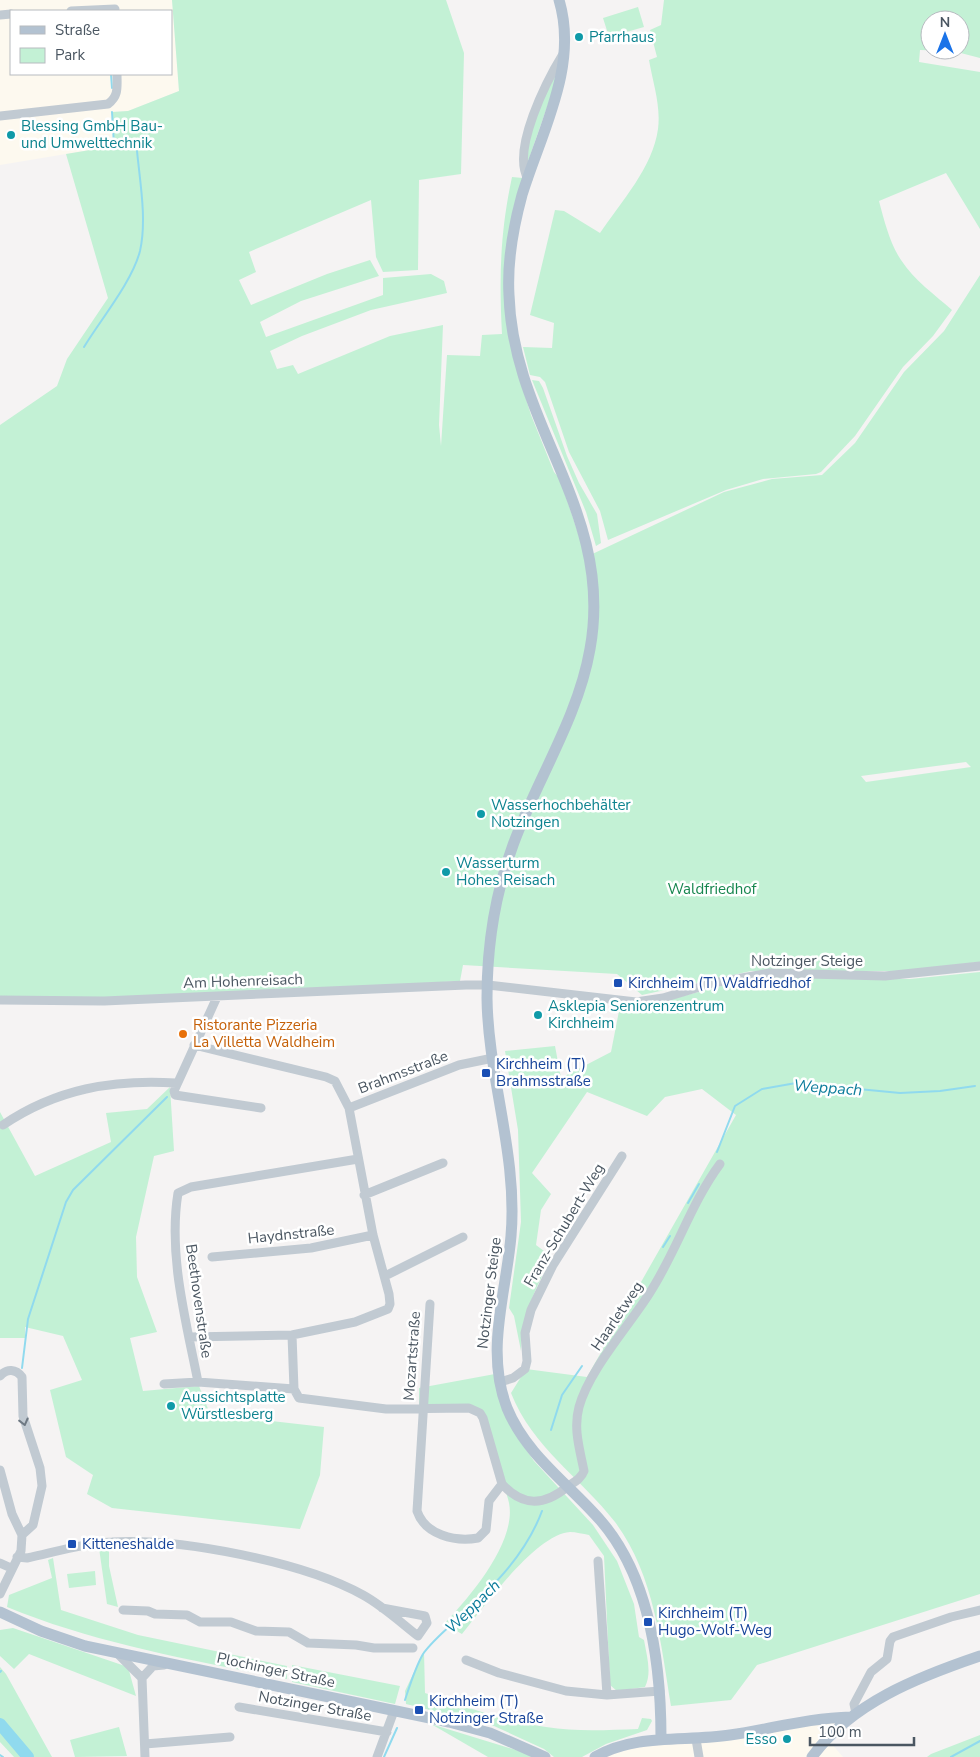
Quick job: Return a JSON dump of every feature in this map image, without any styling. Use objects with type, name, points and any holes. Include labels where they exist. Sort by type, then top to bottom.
[{"type":"main road","name":"Notzinger Steige","points":[[559,0],[564,22],[564,52],[558,85],[516,217],[509,275],[510,314],[516,353],[527,391],[570,488],[582,524],[594,578],[594,605],[590,647],[576,700],[513,843],[499,887],[493,922],[488,985],[488,1019],[509,1154],[512,1210],[509,1256],[496,1342],[500,1382],[505,1404],[521,1433],[536,1454],[604,1524],[628,1563],[645,1611],[660,1691],[661,1738]]},
{"type":"main road","name":"Plochinger Straße","points":[[0,1612],[41,1631],[118,1654],[394,1711],[490,1733],[545,1757]]},
{"type":"main road","points":[[812,1757],[828,1735],[853,1715],[913,1682],[980,1656]]},
{"type":"main road","points":[[595,1757],[615,1748],[661,1738],[696,1739],[732,1735],[795,1721],[853,1715]]},
{"type":"main road","points":[[795,1721],[809,1720],[828,1735]]},
{"type":"street","points":[[82,10],[115,7]]},
{"type":"street","points":[[0,116],[100,106],[115,98],[117,75]]},
{"type":"street","name":"Notzinger Steige","points":[[488,985],[636,1002],[663,998],[713,983],[770,973],[885,976],[980,966]]},
{"type":"street","name":"Am Hohenreisach","points":[[0,1000],[95,1001],[488,985]]},
{"type":"street","points":[[217,997],[176,1083],[175,1094],[261,1108]]},
{"type":"street","name":"Brahmsstraße","points":[[194,1044],[326,1077],[335,1081],[349,1108],[459,1065],[493,1058]]},
{"type":"street","points":[[2,1125],[35,1106],[86,1087],[130,1082],[176,1083]]},
{"type":"street","name":"Mozartstraße","points":[[292,1336],[382,1313],[390,1304],[385,1276],[372,1235],[349,1108]]},
{"type":"street","name":"Franz-Schubert-Weg","points":[[500,1382],[513,1378],[525,1369],[525,1333],[531,1310],[553,1264],[622,1156]]},
{"type":"street","name":"Beethovenstraße","points":[[198,1382],[178,1265],[176,1217],[178,1193],[191,1187],[358,1159]]},
{"type":"street","points":[[364,1195],[444,1163]]},
{"type":"street","name":"Haarletweg","points":[[568,1487],[579,1479],[584,1471],[577,1435],[577,1420],[584,1395],[597,1370],[650,1293],[720,1164]]},
{"type":"street","name":"Haydnstraße","points":[[212,1257],[312,1248],[372,1235]]},
{"type":"street","points":[[385,1276],[462,1238]]},
{"type":"street","name":"Mozartstraße","points":[[430,1304],[417,1511],[424,1524],[437,1533],[454,1538],[478,1538],[486,1530],[489,1501],[502,1484]]},
{"type":"street","points":[[189,1337],[292,1336],[294,1389],[299,1398],[386,1409],[469,1408],[480,1413],[488,1432],[494,1463],[502,1484],[518,1497],[540,1502],[558,1495],[568,1487]]},
{"type":"street","points":[[0,1376],[6,1371],[16,1371],[22,1377],[22,1416],[42,1479],[33,1525],[22,1535]]},
{"type":"street","points":[[164,1384],[198,1382],[294,1389]]},
{"type":"street","points":[[0,1470],[12,1514],[22,1535],[21,1551],[0,1594]]},
{"type":"street","points":[[17,1557],[27,1558],[112,1542],[148,1542],[190,1546],[303,1571],[359,1593],[418,1636],[428,1623],[425,1616],[382,1608]]},
{"type":"street","points":[[598,1562],[607,1695]]},
{"type":"street","points":[[0,1563],[12,1568]]},
{"type":"street","points":[[124,1610],[148,1611],[155,1614],[187,1615],[200,1622],[231,1622],[256,1631],[289,1632],[308,1644],[413,1648]]},
{"type":"street","points":[[853,1715],[854,1704],[872,1672],[887,1658],[890,1641],[893,1637],[951,1617],[980,1610]]},
{"type":"street","points":[[118,1654],[142,1678],[145,1757]]},
{"type":"street","points":[[466,1660],[499,1673],[566,1691],[607,1695],[660,1691]]},
{"type":"street","points":[[142,1678],[153,1666],[172,1664]]},
{"type":"street","name":"Notzinger Straße","points":[[240,1707],[387,1732]]},
{"type":"street","name":"Notzinger Straße","points":[[377,1757],[394,1711]]},
{"type":"street","points":[[145,1744],[230,1738]]},
{"type":"street","points":[[696,1739],[699,1757]]},
{"type":"shaded area","points":[[0,0],[172,0],[179,91],[128,111],[112,112],[114,146],[0,165]]},
{"type":"shaded area","points":[[833,1721],[842,1729],[830,1742],[843,1757],[604,1757],[629,1749]]},
{"type":"green space","name":"Waldfriedhof","points":[[172,0],[446,0],[464,53],[461,174],[419,180],[418,270],[383,272],[376,257],[371,200],[249,252],[256,272],[239,280],[251,305],[327,274],[370,260],[379,276],[301,301],[260,322],[266,337],[383,295],[383,278],[431,274],[444,281],[447,293],[371,310],[302,336],[270,351],[277,369],[293,365],[298,374],[390,336],[443,325],[439,425],[441,446],[447,355],[480,356],[482,335],[502,334],[501,274],[505,217],[512,177],[523,178],[511,223],[513,357],[531,415],[554,472],[560,479],[586,557],[724,492],[772,479],[822,475],[855,443],[904,372],[944,331],[980,275],[980,962],[898,971],[751,971],[642,995],[617,974],[463,965],[460,981],[107,1001],[0,996],[0,425],[57,386],[67,359],[108,298],[66,154],[114,146],[112,112],[128,111],[179,91]],"holes":[[[966,762],[971,767],[866,782],[861,776]]]},
{"type":"green space","points":[[664,0],[980,0],[980,58],[970,55],[970,10],[920,10],[919,62],[980,72],[980,229],[946,173],[879,201],[885,224],[901,260],[918,281],[952,310],[933,336],[903,367],[855,436],[821,472],[763,479],[726,490],[608,540],[600,511],[569,452],[545,382],[540,377],[530,375],[523,347],[552,348],[554,323],[530,315],[555,210],[564,211],[600,233],[635,184],[650,157],[655,143],[659,120],[658,103],[649,60],[657,57],[650,30],[661,25]]},
{"type":"green space","points":[[638,7],[644,27],[609,37],[603,18]]},
{"type":"green space","points":[[559,64],[553,90],[526,167],[529,140],[533,127]]},
{"type":"green space","points":[[532,380],[539,381],[543,388],[567,456],[579,483],[597,514],[601,543],[596,546],[586,512]]},
{"type":"green space","points":[[980,972],[980,1594],[757,1665],[731,1700],[671,1706],[654,1610],[639,1564],[628,1542],[602,1506],[531,1430],[511,1393],[526,1369],[587,1377],[736,1115],[702,1089],[665,1097],[647,1116],[587,1092],[532,1173],[551,1194],[541,1210],[536,1245],[552,1257],[530,1302],[524,1326],[521,1351],[514,1316],[509,1308],[521,1222],[518,1130],[505,1051],[555,1046],[561,1078],[611,1052],[620,1006],[645,1006],[756,977],[910,979]]},
{"type":"green space","points":[[170,1087],[174,1151],[154,1156],[136,1237],[137,1277],[157,1332],[130,1338],[143,1391],[199,1386],[210,1414],[324,1427],[320,1475],[300,1529],[112,1508],[87,1494],[93,1475],[66,1457],[50,1390],[82,1380],[63,1336],[25,1327],[25,1338],[0,1338],[0,1112],[35,1176],[111,1142],[106,1113],[147,1109]]},
{"type":"green space","points":[[495,1374],[517,1437],[534,1461],[593,1525],[617,1561],[634,1604],[639,1637],[644,1640],[649,1670],[645,1687],[617,1691],[610,1685],[604,1556],[589,1535],[570,1532],[556,1536],[542,1545],[511,1574],[462,1634],[444,1624],[478,1585],[499,1552],[510,1518],[509,1503],[499,1475],[483,1412],[419,1407],[419,1388]]},
{"type":"green space","points":[[109,1546],[109,1566],[118,1607],[107,1604],[99,1548]]},
{"type":"green space","points":[[53,1558],[61,1610],[138,1635],[287,1666],[287,1679],[180,1658],[110,1641],[41,1620],[7,1607],[9,1595],[52,1578],[48,1560]]},
{"type":"green space","points":[[95,1571],[96,1585],[69,1588],[67,1574]]},
{"type":"green space","points":[[13,1628],[128,1667],[136,1696],[29,1654],[14,1669],[0,1656],[0,1630]]},
{"type":"green space","points":[[424,1651],[425,1693],[485,1713],[515,1721],[569,1730],[638,1729],[642,1718],[651,1719],[652,1721],[647,1730],[606,1744],[582,1757],[554,1757],[544,1749],[494,1726],[406,1704],[405,1691]]},
{"type":"green space","points":[[292,1665],[400,1686],[395,1704],[292,1682]]},
{"type":"green space","points":[[0,1667],[6,1674],[52,1757],[14,1757],[0,1742]]},
{"type":"green space","points":[[431,1724],[539,1757],[488,1757]]},
{"type":"green space","points":[[119,1727],[127,1756],[75,1757],[70,1740]]},
{"type":"green space","points":[[980,1735],[980,1757],[927,1757],[931,1754]]},
{"type":"waterway","points":[[111,75],[112,88]]},
{"type":"waterway","points":[[112,112],[114,145],[131,149]]},
{"type":"waterway","points":[[84,347],[123,288],[140,251],[143,214],[137,151]]},
{"type":"waterway","name":"Weppach","points":[[717,1152],[735,1106],[762,1089],[796,1083],[900,1093],[940,1091],[975,1086]]},
{"type":"waterway","points":[[22,1368],[28,1319],[66,1202],[73,1190],[167,1097]]},
{"type":"waterway","name":"Weppach","points":[[688,1203],[699,1184]]},
{"type":"waterway","name":"Weppach","points":[[663,1247],[670,1236]]},
{"type":"waterway","name":"Weppach","points":[[612,1332],[628,1307]]},
{"type":"waterway","name":"Weppach","points":[[551,1430],[562,1395],[582,1366]]},
{"type":"waterway","name":"Weppach","points":[[405,1700],[423,1654],[508,1568],[527,1541],[542,1511]]},
{"type":"waterway","points":[[0,1724],[28,1757]]},
{"type":"waterway","name":"Weppach","points":[[384,1757],[397,1728]]},
{"type":"waterway","points":[[951,1757],[980,1741]]},
{"type":"place","name":"Pfarrhaus","points":[[579,37]]},
{"type":"place","name":"Blessing GmbH Bau- und Umwelttechnik","points":[[11,135]]},
{"type":"place","name":"Wasserhochbehälter Notzingen","points":[[481,814]]},
{"type":"place","name":"Wasserturm Hohes Reisach","points":[[446,872]]},
{"type":"place","name":"Kirchheim (T) Waldfriedhof","points":[[618,983]]},
{"type":"place","name":"Asklepia Seniorenzentrum Kirchheim","points":[[538,1015]]},
{"type":"place","name":"Ristorante Pizzeria La Villetta Waldheim","points":[[183,1034]]},
{"type":"place","name":"Kirchheim (T) Brahmsstraße","points":[[486,1073]]},
{"type":"place","name":"Aussichtsplatte Würstlesberg","points":[[171,1406]]},
{"type":"place","name":"Kitteneshalde","points":[[72,1544]]},
{"type":"place","name":"Kirchheim (T) Hugo-Wolf-Weg","points":[[648,1622]]},
{"type":"place","name":"Kirchheim (T) Notzinger Straße","points":[[419,1710]]},
{"type":"place","name":"Esso","points":[[787,1739]]}]
